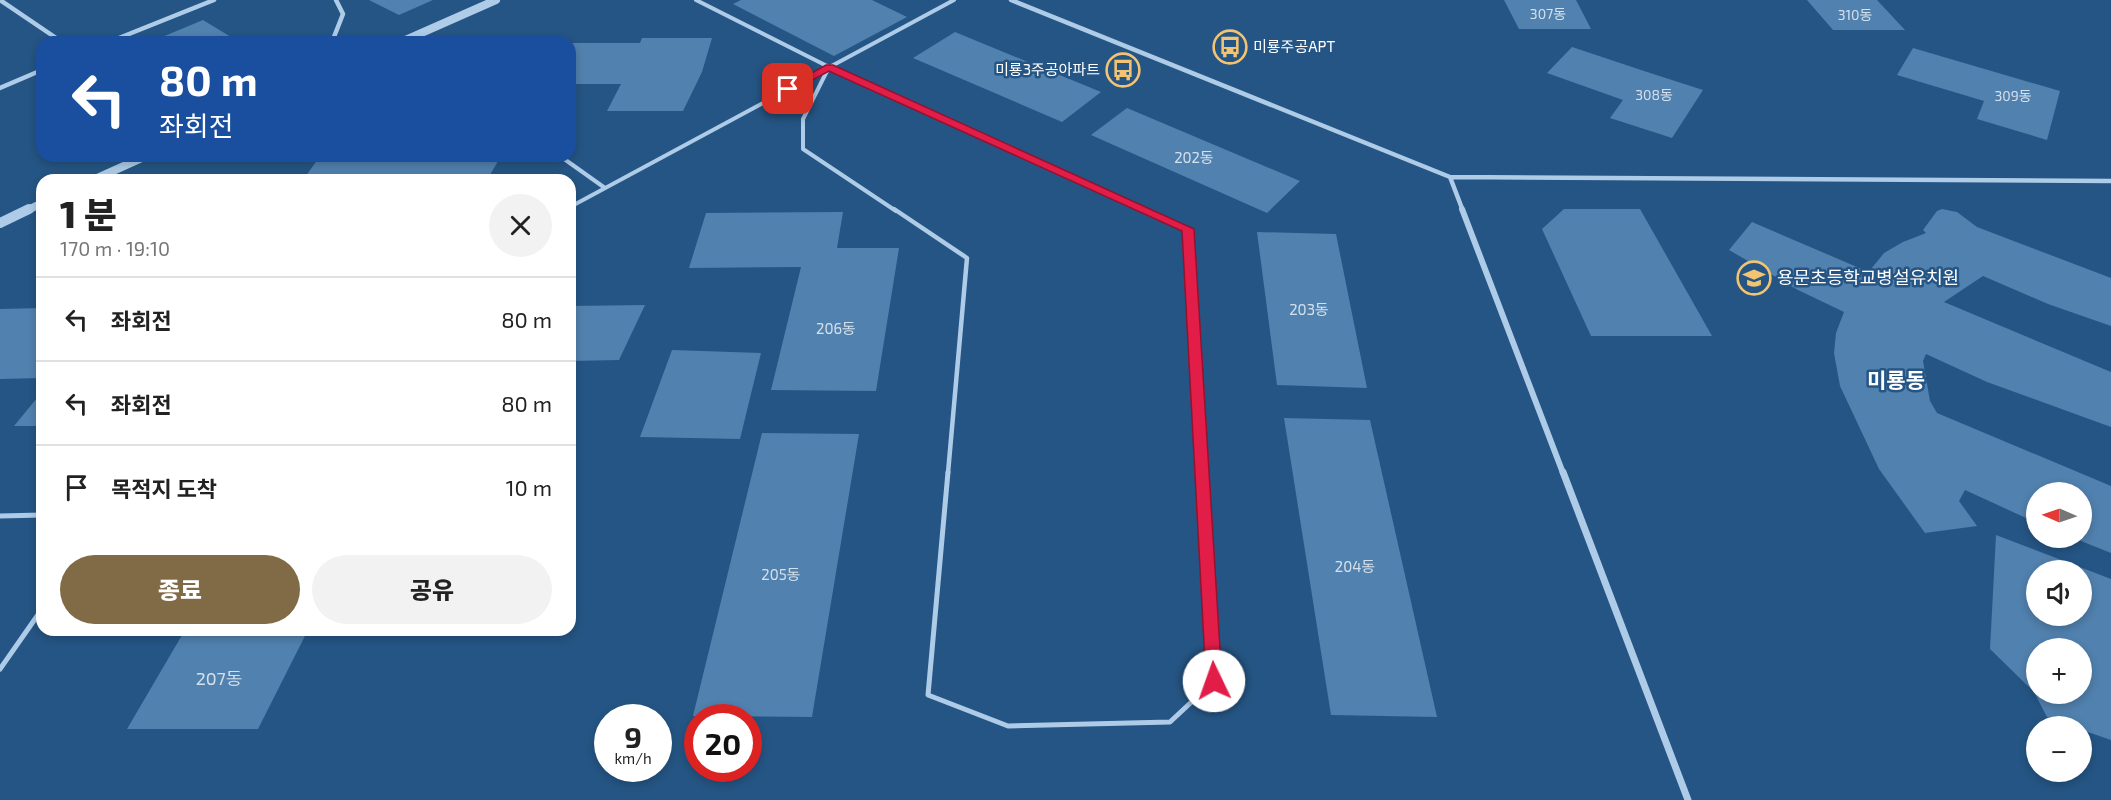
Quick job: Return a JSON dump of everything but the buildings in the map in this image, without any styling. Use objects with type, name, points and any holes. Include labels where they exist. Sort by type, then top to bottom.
[{"type":"street","points":[[0,0],[53,36]]},
{"type":"street","points":[[124,36],[214,0]]},
{"type":"street","points":[[334,36],[343,14],[336,0]]},
{"type":"street","points":[[415,36],[496,0]]},
{"type":"street","points":[[1011,0],[1450,177],[2111,181]]},
{"type":"street","points":[[0,8],[10,6]]},
{"type":"street","points":[[0,88],[36,73]]},
{"type":"street","points":[[106,174],[133,162]]},
{"type":"street","points":[[1450,177],[1688,800]]},
{"type":"street","points":[[0,223],[36,206]]},
{"type":"lane","points":[[696,0],[829,67],[1188,229],[1214,681],[1170,722],[1008,726],[928,695],[967,258],[803,149],[803,119],[829,67]]},
{"type":"lane","points":[[576,204],[954,0]]},
{"type":"lane","points":[[568,162],[605,188]]},
{"type":"lane","points":[[0,516],[36,515]]},
{"type":"lane","points":[[0,669],[36,618]]},
{"type":"place","name":"미룡주공APT","points":[[1230,47]]},
{"type":"place","name":"미룡3주공아파트","points":[[1123,70]]},
{"type":"place","name":"용문초등학교병설유치원","points":[[1754,278]]},
{"type":"district","name":"미룡동","points":[[1896,381]]},
{"type":"route","points":[[788,89],[829,67],[1188,229],[1214,681]]}]
